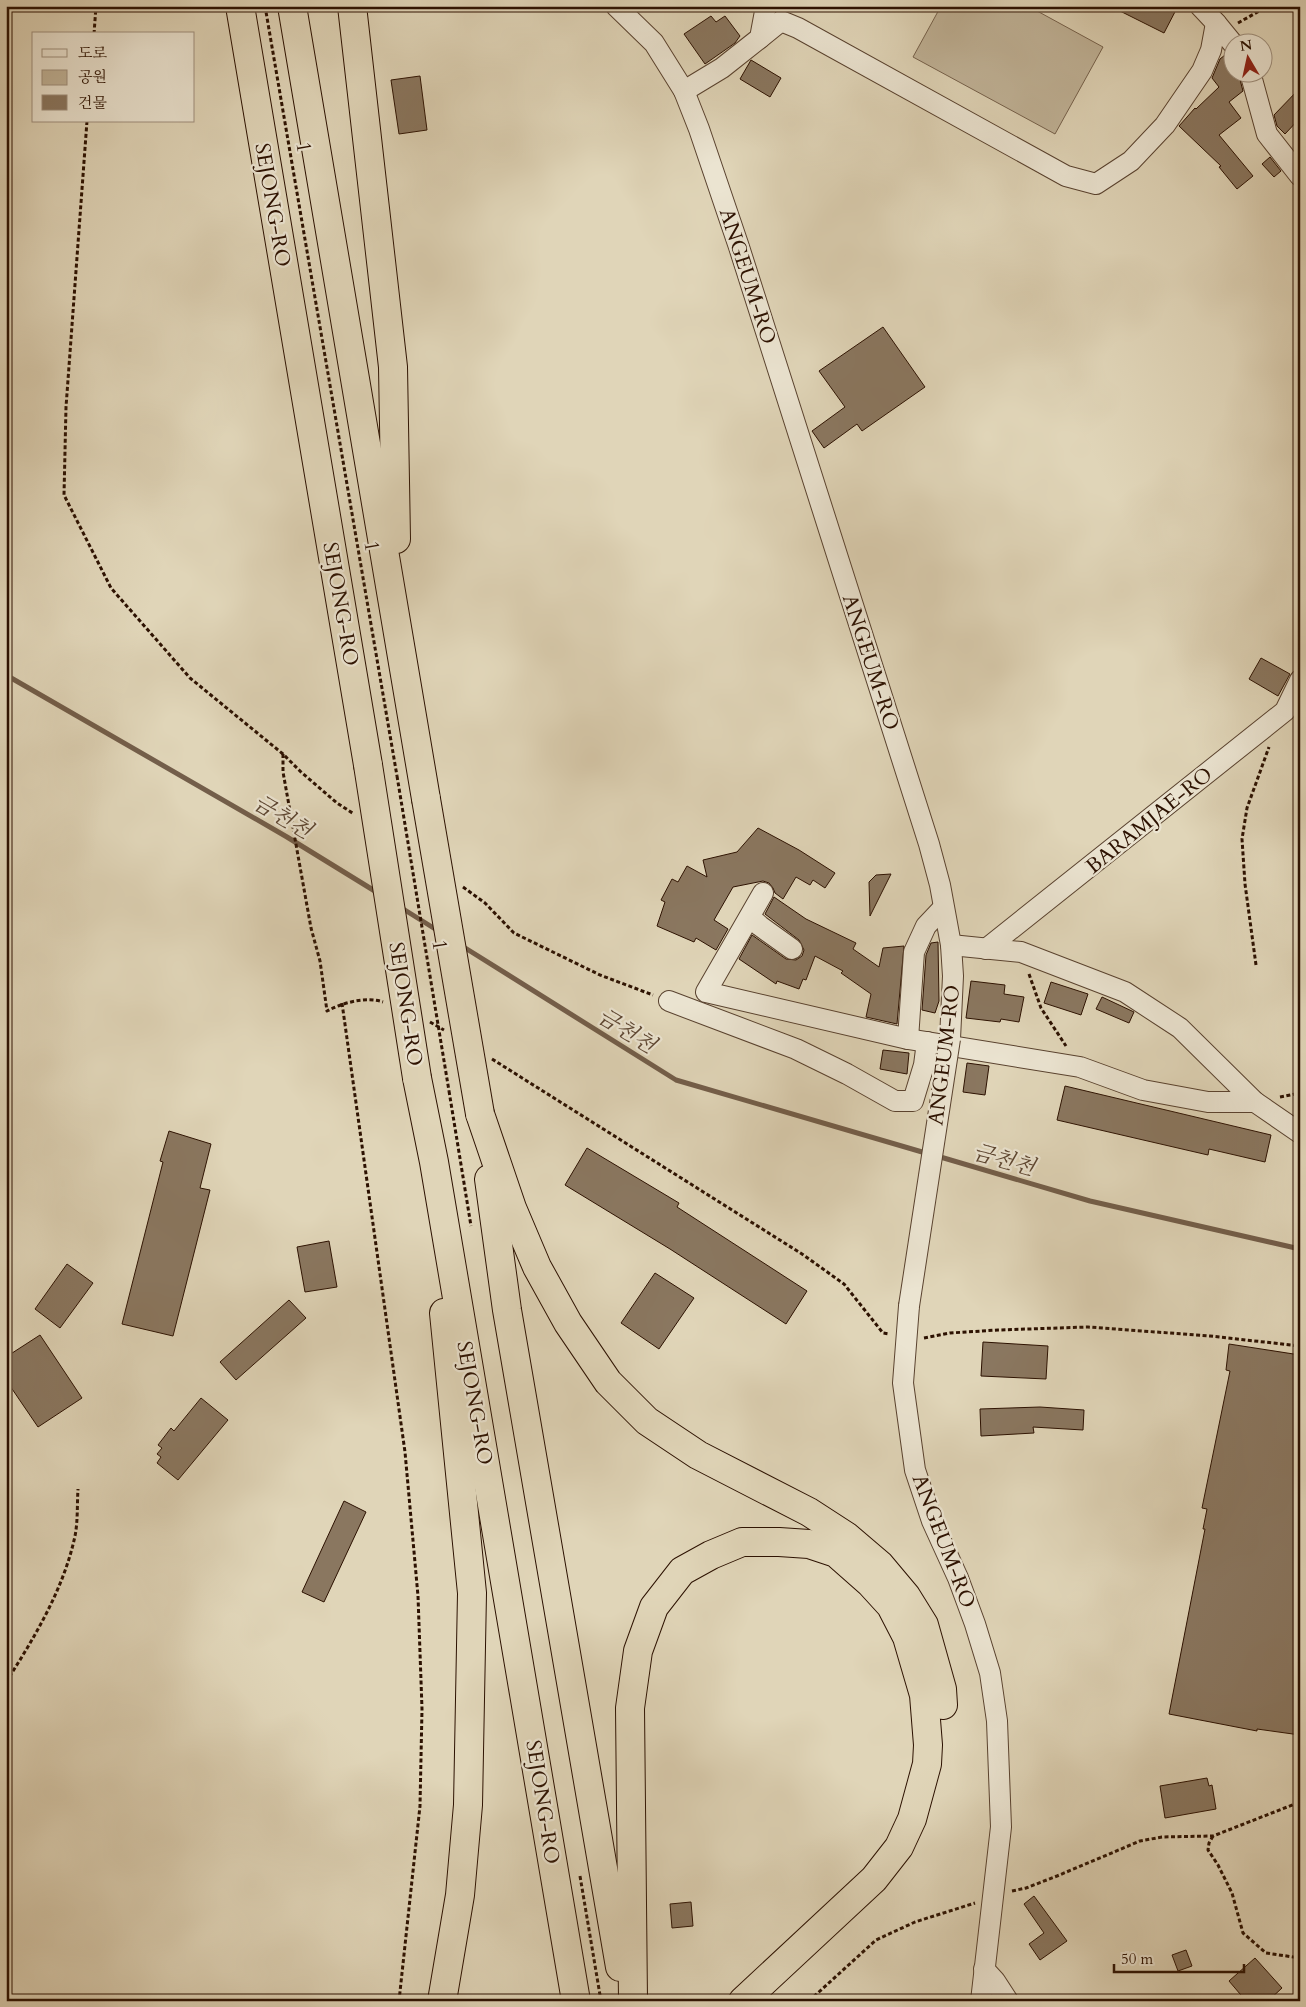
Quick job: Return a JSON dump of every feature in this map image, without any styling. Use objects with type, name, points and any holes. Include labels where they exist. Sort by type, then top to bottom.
[{"type":"highway","name":"SEJONG-RO","points":[[240,6],[368,766],[417,1078],[434,1162],[576,2001]]},
{"type":"highway","name":"1","points":[[292,6],[480,1114],[512,1208],[537,1267],[568,1323],[608,1382],[647,1421],[691,1450],[809,1512],[846,1536],[880,1565],[906,1596],[924,1625],[942,1689],[945,1742],[940,1788],[930,1822],[915,1854],[887,1890],[842,1936],[772,2001]]},
{"type":"highway","points":[[352,6],[393,367],[397,628]]},
{"type":"highway","points":[[480,1114],[507,1310],[626,2001]]},
{"type":"highway","name":"1","points":[[434,1162],[446,1339],[472,1593],[468,1805],[460,1895],[442,2001]]},
{"type":"highway","points":[[633,2001],[630,1708],[638,1651],[654,1606],[682,1571],[711,1555],[742,1542],[809,1544],[836,1553],[870,1583],[891,1606],[907,1637],[924,1695],[928,1764],[912,1819],[899,1846],[879,1873],[843,1909],[743,2001]]},
{"type":"street","name":"ANGEUM-RO","points":[[616,6],[654,43],[684,91],[700,130],[742,256],[929,844],[940,885],[951,945],[954,976],[950,1039],[909,1306],[903,1383],[915,1470],[932,1521],[958,1578],[976,1624],[990,1673],[996,1712],[1001,1778],[1001,1827],[980,2001]]},
{"type":"street","points":[[760,38],[766,6]]},
{"type":"street","points":[[1200,6],[1224,33]]},
{"type":"street","points":[[684,91],[722,68],[781,21],[798,28],[1066,176],[1096,184],[1130,161],[1166,125],[1202,71],[1211,50],[1216,23]]},
{"type":"street","points":[[1253,82],[1267,134],[1300,176]]},
{"type":"street","name":"BARAMJAE-RO","points":[[986,949],[1285,711],[1300,680]]},
{"type":"street","points":[[763,893],[706,992],[918,1040],[1080,1067],[1143,1090],[1208,1102],[1255,1102]]},
{"type":"street","points":[[669,1001],[796,1049],[847,1074],[895,1101],[913,1101],[924,1064],[918,1040],[914,952],[926,926],[943,908]]},
{"type":"street","points":[[750,916],[760,926],[792,949]]},
{"type":"street","points":[[951,945],[1021,952],[1125,992],[1180,1028],[1255,1102],[1300,1133]]},
{"type":"street","points":[[984,1969],[995,1981],[1008,2001]]},
{"type":"path","points":[[94,32],[96,6]]},
{"type":"path","name":"1","points":[[265,6],[397,776],[448,1091]]},
{"type":"path","points":[[1232,32],[1233,28],[1244,18],[1260,12],[1268,6]]},
{"type":"path","points":[[87,122],[66,407],[64,495],[111,588],[190,678],[283,754],[338,803],[359,817]]},
{"type":"path","points":[[1256,965],[1245,884],[1242,839],[1248,808],[1270,745],[1268,725]]},
{"type":"path","points":[[283,754],[283,772],[311,928],[320,961],[327,1011],[342,1003],[377,1000],[384,1002]]},
{"type":"path","points":[[405,847],[413,853]]},
{"type":"path","points":[[461,886],[485,902],[514,933],[600,975],[669,1001]]},
{"type":"path","points":[[1021,952],[1041,1008],[1080,1067]]},
{"type":"path","points":[[342,1003],[404,1452],[418,1596],[422,1709],[420,1806],[399,2001]]},
{"type":"path","points":[[426,1020],[447,1032]]},
{"type":"path","points":[[485,1055],[802,1254],[844,1284],[883,1333],[906,1339],[950,1333],[1088,1327],[1210,1336],[1300,1346]]},
{"type":"path","points":[[6,1682],[30,1645],[60,1585],[75,1535],[78,1489]]},
{"type":"path","points":[[809,2001],[876,1940],[915,1922],[992,1896],[1026,1888],[1140,1841],[1162,1837],[1213,1836],[1300,1802]]},
{"type":"path","points":[[1213,1836],[1208,1850],[1232,1892],[1243,1933],[1266,1953],[1300,1958]]},
{"type":"green space","points":[[941,6],[1028,6],[1103,47],[1055,134],[913,57]]},
{"type":"building","points":[[1110,6],[1178,6],[1164,33]]},
{"type":"building","points":[[711,16],[716,22],[725,16],[740,36],[735,43],[705,64],[684,34]]},
{"type":"building","points":[[1224,56],[1224,82],[1241,82],[1243,91],[1229,102],[1241,118],[1219,135],[1253,176],[1237,189],[1219,167],[1221,166],[1179,126],[1195,108],[1219,87],[1212,78],[1220,59]]},
{"type":"building","points":[[751,60],[781,78],[770,97],[740,79]]},
{"type":"building","points":[[420,76],[427,130],[399,134],[391,80]]},
{"type":"building","points":[[1300,88],[1300,118],[1285,134],[1277,126],[1274,115]]},
{"type":"building","points":[[1270,157],[1281,171],[1274,177],[1262,164]]},
{"type":"building","points":[[883,327],[925,387],[862,431],[857,424],[824,448],[812,431],[845,407],[819,371]]},
{"type":"building","points":[[1261,658],[1290,674],[1278,696],[1249,679]]},
{"type":"building","points":[[758,828],[799,850],[835,873],[825,888],[813,880],[810,885],[796,877],[783,899],[775,893],[769,883],[763,881],[733,887],[714,920],[728,929],[716,950],[696,938],[694,942],[657,926],[665,902],[661,900],[672,879],[678,882],[687,866],[707,877],[703,860],[737,852]]},
{"type":"building","points":[[891,874],[870,916],[869,882],[876,875]]},
{"type":"building","points":[[774,897],[806,919],[856,943],[853,949],[879,967],[883,948],[904,946],[897,1024],[866,1017],[871,994],[841,973],[843,971],[815,956],[806,980],[803,979],[799,989],[777,981],[776,984],[739,959],[752,935],[786,959],[796,960],[802,956],[804,950],[799,940],[765,914]]},
{"type":"building","points":[[938,942],[939,1001],[935,1013],[922,1010],[926,955],[931,943]]},
{"type":"building","points":[[971,981],[1005,985],[1004,994],[1024,997],[1019,1022],[1001,1019],[1000,1022],[966,1018]]},
{"type":"building","points":[[1051,982],[1088,994],[1081,1015],[1044,1003]]},
{"type":"building","points":[[1102,997],[1134,1012],[1129,1023],[1096,1009]]},
{"type":"building","points":[[883,1050],[909,1053],[907,1074],[880,1069]]},
{"type":"building","points":[[967,1063],[989,1066],[985,1095],[963,1092]]},
{"type":"building","points":[[1065,1086],[1271,1135],[1265,1162],[1209,1149],[1208,1155],[1057,1120]]},
{"type":"building","points":[[169,1131],[211,1144],[200,1188],[210,1190],[173,1336],[122,1324],[163,1162],[160,1161]]},
{"type":"building","points":[[587,1148],[679,1203],[677,1207],[807,1291],[786,1324],[670,1249],[565,1185]]},
{"type":"building","points":[[329,1241],[337,1287],[305,1292],[297,1247]]},
{"type":"building","points":[[67,1264],[93,1283],[60,1328],[35,1309]]},
{"type":"building","points":[[655,1273],[694,1298],[659,1349],[621,1323]]},
{"type":"building","points":[[289,1300],[306,1318],[236,1380],[220,1362]]},
{"type":"building","points":[[40,1335],[82,1398],[38,1427],[6,1380],[6,1357]]},
{"type":"building","points":[[983,1342],[1048,1346],[1046,1379],[981,1376]]},
{"type":"building","points":[[1229,1344],[1300,1355],[1300,1735],[1257,1729],[1257,1731],[1169,1714],[1205,1529],[1203,1529],[1207,1509],[1202,1508],[1230,1371],[1226,1370]]},
{"type":"building","points":[[201,1398],[228,1420],[178,1480],[157,1463],[161,1457],[157,1454],[162,1448],[158,1445],[171,1428],[174,1431]]},
{"type":"building","points":[[1040,1407],[1084,1410],[1083,1430],[1033,1427],[1034,1433],[981,1436],[980,1409]]},
{"type":"building","points":[[344,1501],[366,1512],[324,1602],[302,1592]]},
{"type":"building","points":[[1207,1778],[1209,1786],[1212,1785],[1216,1809],[1165,1818],[1160,1786]]},
{"type":"building","points":[[1034,1896],[1067,1941],[1040,1960],[1029,1944],[1044,1933],[1024,1904]]},
{"type":"building","points":[[691,1902],[693,1926],[672,1928],[670,1904]]},
{"type":"building","points":[[1186,1950],[1192,1966],[1178,1971],[1172,1955]]},
{"type":"building","points":[[1255,1958],[1282,1988],[1268,2001],[1246,2001],[1229,1981]]},
{"type":"waterway","name":"금천천","points":[[6,675],[287,837],[378,893]]},
{"type":"waterway","name":"금천천","points":[[400,907],[440,932]]},
{"type":"waterway","name":"금천천","points":[[462,946],[676,1080],[929,1154]]},
{"type":"waterway","name":"금천천","points":[[937,1156],[1090,1201],[1300,1249]]}]
